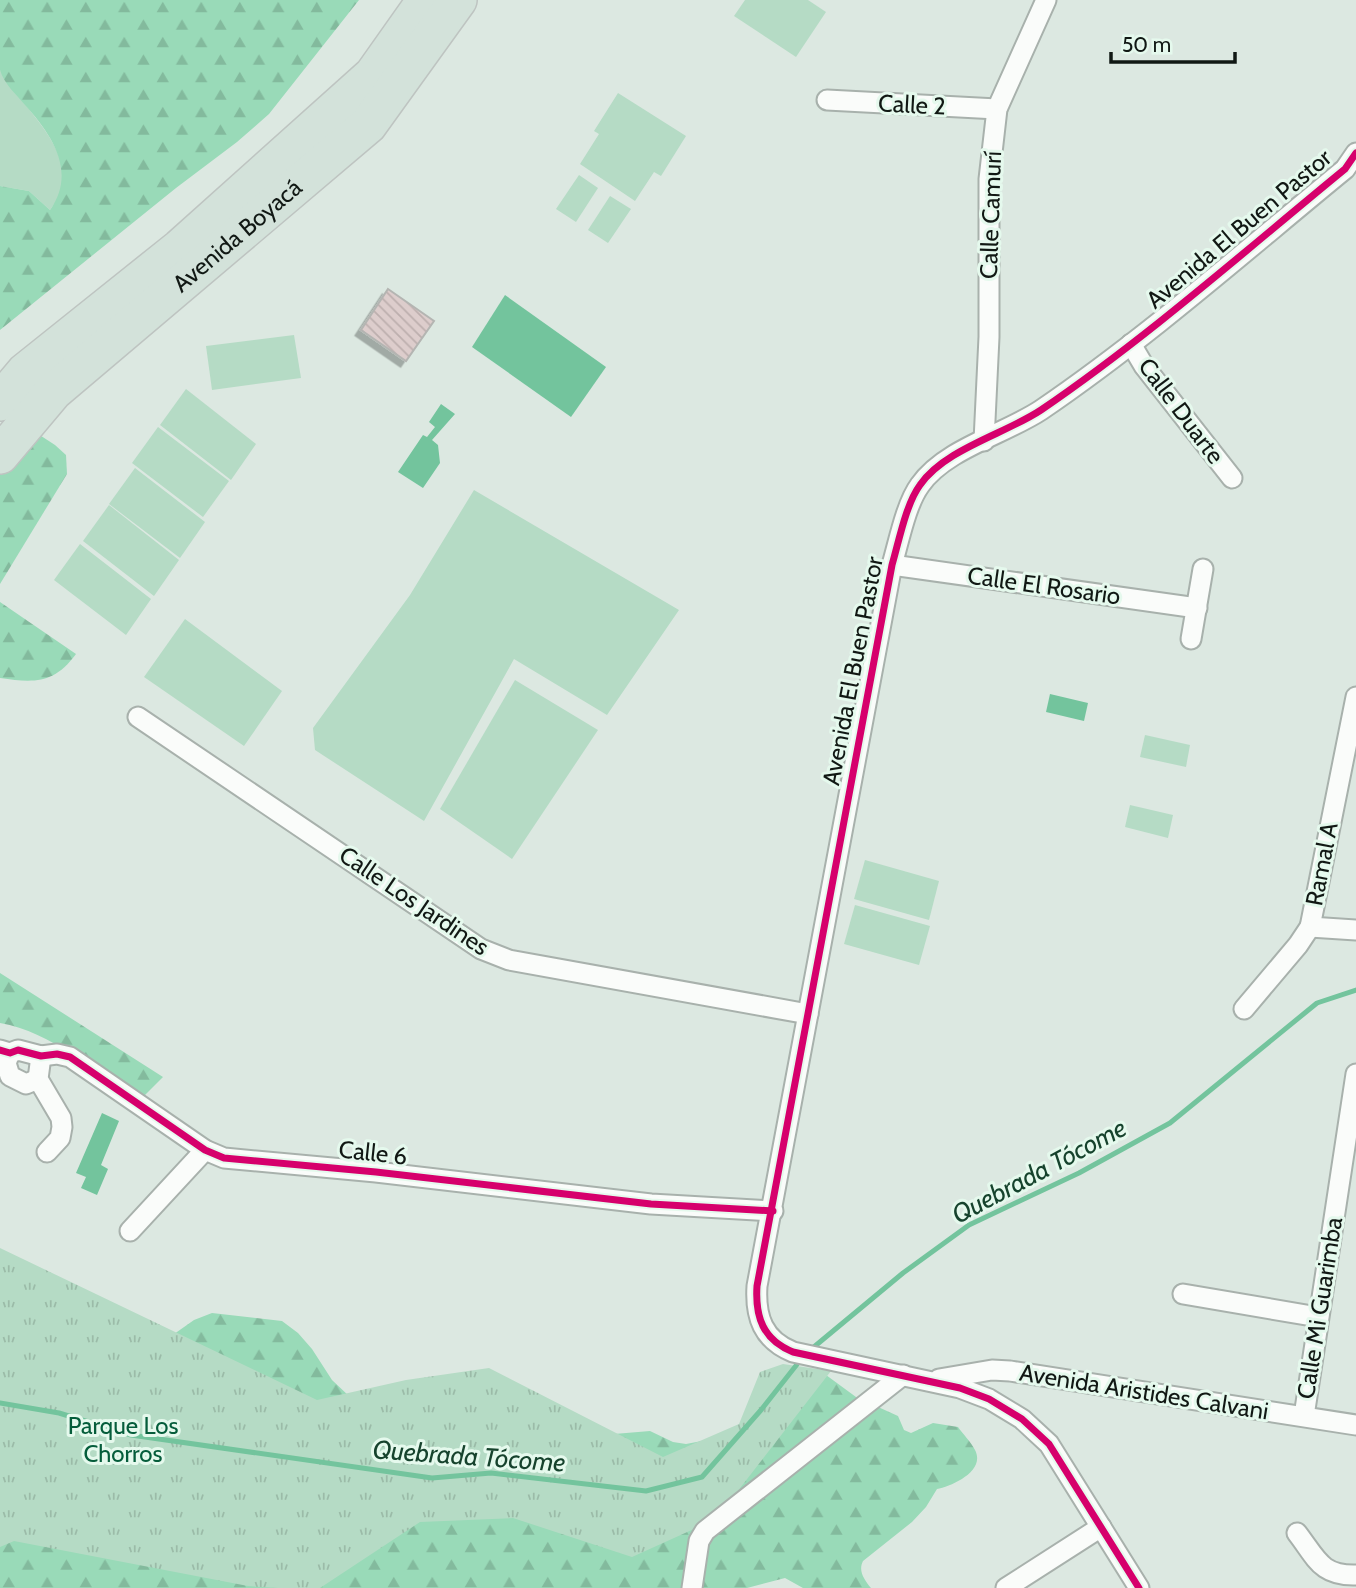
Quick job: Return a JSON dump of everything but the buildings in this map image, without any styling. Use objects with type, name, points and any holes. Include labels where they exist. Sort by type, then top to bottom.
[{"type":"highway","name":"Avenida Boyacá","points":[[0,402],[25,372],[180,248],[373,75],[426,0]]},
{"type":"highway","name":"Avenida Boyacá","points":[[0,455],[53,391],[368,125],[458,0]]},
{"type":"street","name":"Calle Camurí","points":[[984,441],[989,337],[989,179],[997,109],[1046,0]]},
{"type":"street","name":"Calle 2","points":[[827,100],[997,109]]},
{"type":"street","name":"Avenida El Buen Pastor","points":[[1139,1588],[1049,1444],[1036,1430],[989,1399],[960,1388],[793,1352],[782,1347],[762,1328],[756,1303],[757,1286],[892,565],[914,496],[920,485],[949,458],[1039,411],[1131,344],[1345,169],[1356,153]]},
{"type":"street","name":"Calle Duarte","points":[[1131,344],[1144,366],[1232,478]]},
{"type":"street","name":"Calle El Rosario","points":[[892,565],[1196,608]]},
{"type":"street","points":[[1191,639],[1203,569]]},
{"type":"street","name":"Ramal A","points":[[1244,1009],[1310,927],[1356,697]]},
{"type":"street","name":"Calle Los Jardines","points":[[138,717],[481,950],[509,960],[808,1014]]},
{"type":"street","points":[[1310,927],[1356,930]]},
{"type":"street","points":[[5,1051],[10,1076],[26,1084],[38,1079]]},
{"type":"street","name":"Calle 6","points":[[5,1051],[70,1057],[205,1150],[224,1158],[376,1172],[651,1204],[773,1211]]},
{"type":"street","points":[[41,1056],[38,1079],[61,1118],[61,1138],[47,1152]]},
{"type":"street","name":"Calle Mi Guarimba","points":[[1304,1416],[1356,1074]]},
{"type":"street","points":[[130,1231],[205,1150]]},
{"type":"street","points":[[1183,1294],[1318,1317]]},
{"type":"street","name":"Avenida Aristides Calvani","points":[[931,1381],[992,1370],[1010,1371],[1356,1425]]},
{"type":"street","points":[[692,1588],[699,1541],[705,1531],[903,1375]]},
{"type":"street","points":[[1006,1588],[1101,1527]]},
{"type":"street","points":[[1297,1533],[1326,1570],[1340,1575],[1356,1575]]},
{"type":"green space","points":[[0,0],[359,0],[269,114],[0,330],[0,186],[29,191],[50,210],[58,196],[61,168],[52,141],[7,84],[0,70]]},
{"type":"green space","points":[[745,0],[808,0],[826,12],[796,57],[734,16]]},
{"type":"green space","points":[[0,69],[42,126],[59,158],[63,174],[61,191],[50,210],[29,191],[0,186]]},
{"type":"green space","points":[[618,93],[686,136],[661,176],[654,172],[635,201],[580,164],[599,134],[594,131]]},
{"type":"green space","points":[[579,175],[598,188],[576,222],[556,209]]},
{"type":"green space","points":[[610,196],[631,209],[608,243],[588,230]]},
{"type":"green space","points":[[294,335],[301,378],[212,390],[206,346]]},
{"type":"green space","points":[[186,389],[256,444],[231,480],[160,425]]},
{"type":"green space","points":[[158,427],[229,481],[203,517],[132,463]]},
{"type":"green space","points":[[35,432],[66,455],[67,474],[0,584],[0,442]]},
{"type":"green space","points":[[135,468],[205,522],[180,558],[109,504]]},
{"type":"green space","points":[[474,490],[679,610],[607,715],[514,659],[424,821],[315,750],[313,728],[410,595]]},
{"type":"green space","points":[[109,505],[179,560],[154,596],[83,541]]},
{"type":"green space","points":[[80,544],[151,599],[126,635],[54,580]]},
{"type":"green space","points":[[0,602],[76,654],[60,671],[42,679],[23,681],[0,678]]},
{"type":"green space","points":[[185,619],[282,691],[244,746],[144,677]]},
{"type":"green space","points":[[515,680],[598,730],[512,859],[440,809]]},
{"type":"green space","points":[[1145,735],[1190,745],[1186,767],[1140,757]]},
{"type":"green space","points":[[1130,805],[1173,815],[1168,838],[1125,827]]},
{"type":"green space","points":[[865,860],[939,881],[929,920],[854,899]]},
{"type":"green space","points":[[855,905],[930,926],[919,965],[844,944]]},
{"type":"green space","points":[[0,973],[163,1077],[138,1102],[55,1044],[19,1028],[0,1023]]},
{"type":"green space","name":"Parque Los Chorros","points":[[0,1248],[317,1400],[406,1380],[489,1368],[663,1457],[739,1424],[760,1372],[783,1364],[831,1371],[716,1519],[632,1557],[513,1518],[420,1522],[320,1588],[248,1586],[14,1541],[0,1547]]},
{"type":"green space","name":"Parque Los Chorros","points":[[212,1313],[282,1321],[298,1333],[332,1380],[350,1397],[614,1434],[650,1431],[673,1442],[686,1444],[728,1436],[826,1375],[856,1397],[898,1416],[904,1430],[911,1433],[933,1423],[958,1427],[975,1450],[976,1465],[959,1481],[937,1489],[926,1507],[912,1522],[863,1561],[861,1572],[871,1588],[803,1588],[785,1578],[747,1588],[0,1588],[0,1340],[167,1339],[194,1320]]},
{"type":"shaded area","points":[[505,295],[606,367],[571,417],[472,347]]},
{"type":"shaded area","points":[[441,404],[455,414],[432,440],[438,445],[440,463],[423,488],[398,472],[423,435],[427,437],[435,427],[429,422]]},
{"type":"shaded area","points":[[1050,694],[1088,703],[1084,721],[1046,712]]},
{"type":"shaded area","points":[[102,1113],[119,1121],[101,1165],[108,1169],[97,1195],[81,1188],[86,1177],[76,1173]]},
{"type":"waterway","name":"Quebrada Tócome","points":[[809,1351],[903,1273],[969,1225],[1079,1173],[1170,1123],[1317,1003],[1356,990]]},
{"type":"waterway","name":"Quebrada Tócome","points":[[0,1403],[59,1413],[131,1435],[432,1478],[491,1473],[646,1491],[702,1477],[802,1358]]},
{"type":"cycle path","points":[[1139,1588],[1049,1444],[1022,1419],[989,1399],[960,1388],[793,1352],[783,1347],[774,1341],[763,1326],[758,1308],[757,1286],[892,565],[903,523],[915,493],[931,472],[944,461],[1041,410],[1120,353],[1345,169],[1356,153]]},
{"type":"cycle path","points":[[0,1050],[70,1057],[205,1150],[224,1158],[376,1172],[651,1204],[773,1211]]}]
